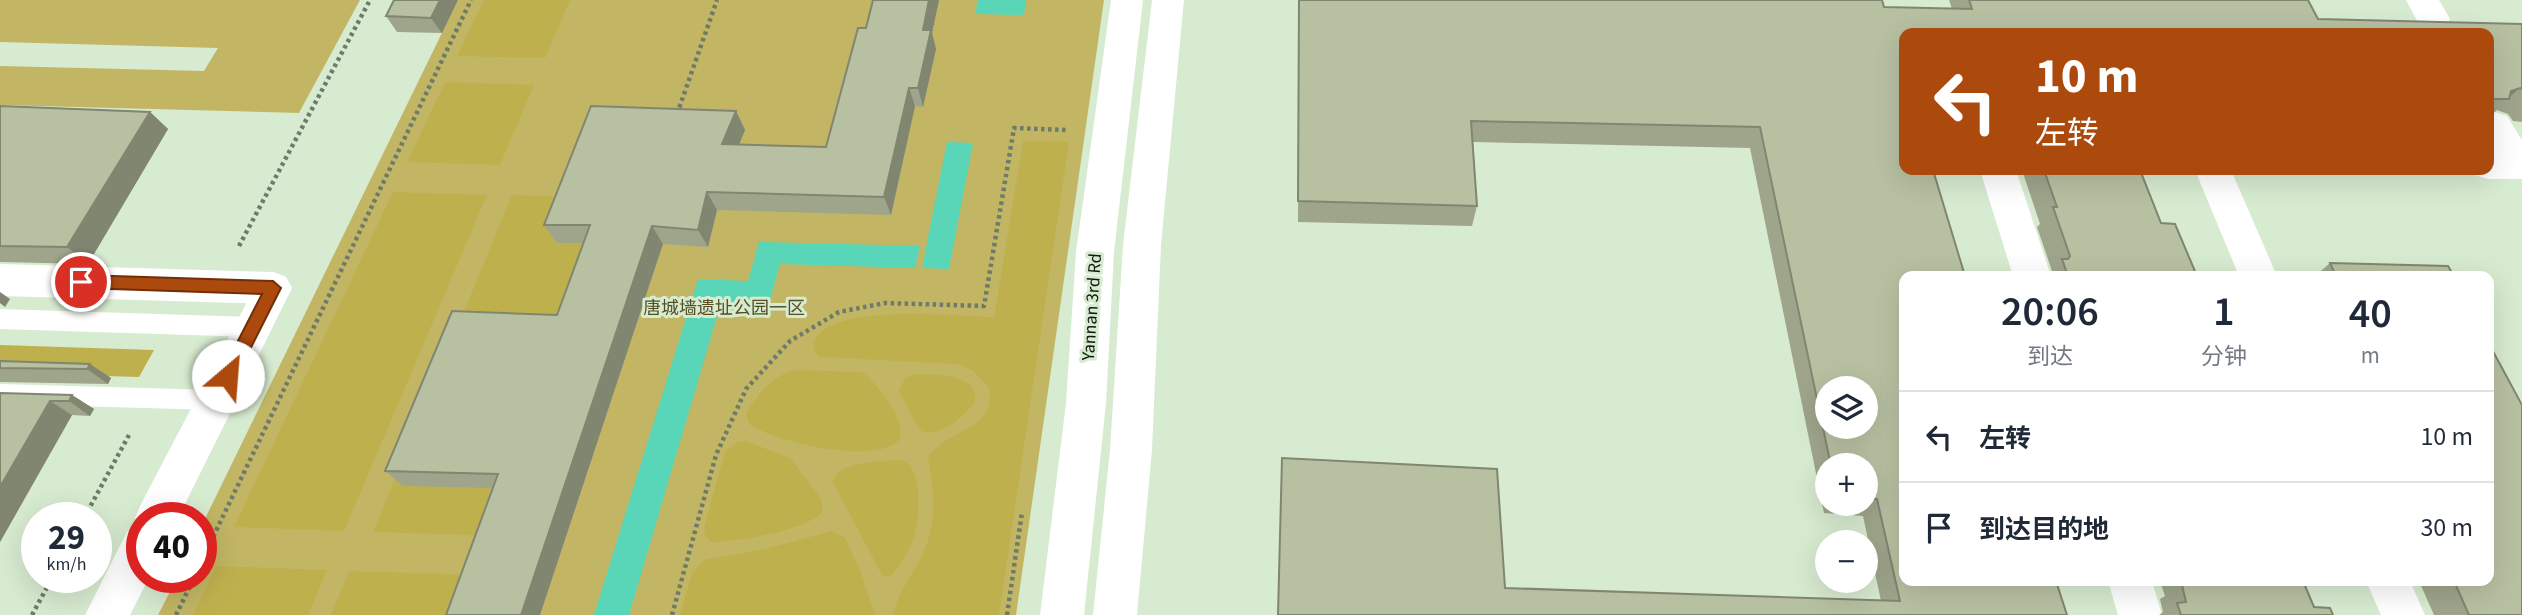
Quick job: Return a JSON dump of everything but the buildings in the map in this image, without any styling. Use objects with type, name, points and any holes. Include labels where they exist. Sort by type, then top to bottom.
[{"type":"street","name":"Yannan 3rd Rd","points":[[1062,615],[1087,403],[1095,252],[1127,0]]},
{"type":"street","points":[[1115,615],[1131,450],[1143,245],[1168,0]]},
{"type":"street","points":[[2495,126],[2510,166]]},
{"type":"street","points":[[2000,175],[2030,271]]},
{"type":"street","points":[[2215,175],[2256,271]]},
{"type":"street","points":[[0,279],[273,288],[164,502]]},
{"type":"street","points":[[107,615],[126,578]]},
{"type":"street","points":[[2131,586],[2140,615]]},
{"type":"street","points":[[2390,586],[2403,615]]},
{"type":"lane","points":[[0,319],[253,327]]},
{"type":"lane","points":[[0,394],[216,400]]},
{"type":"path","points":[[217,529],[471,0]]},
{"type":"path","points":[[677,115],[717,0]]},
{"type":"path","points":[[672,615],[716,455],[747,389],[790,341],[839,312],[885,303],[984,306],[1014,128],[1071,131]]},
{"type":"path","points":[[32,615],[44,593]]},
{"type":"path","points":[[176,615],[187,593]]},
{"type":"green space","points":[[0,0],[360,0],[299,113],[0,105],[0,66],[204,71],[218,48],[0,42]]},
{"type":"green space","name":"唐城墙遗址公园一区","points":[[458,0],[1104,0],[1016,615],[158,615],[169,593],[217,593],[217,502],[213,502]]},
{"type":"shaded area","points":[[484,0],[570,0],[545,58],[457,56]]},
{"type":"shaded area","points":[[445,82],[534,85],[500,165],[407,162]]},
{"type":"shaded area","points":[[1023,141],[1069,142],[999,615],[893,615],[925,548],[932,523],[933,498],[928,459],[935,449],[978,421],[986,412],[990,401],[988,386],[972,370],[957,364],[820,357],[814,351],[819,335],[835,324],[860,317],[922,314],[994,317]]},
{"type":"shaded area","points":[[393,192],[487,195],[344,531],[234,527]]},
{"type":"shaded area","points":[[512,195],[575,197],[555,243],[590,242],[496,536],[373,532]]},
{"type":"shaded area","points":[[0,345],[154,350],[139,377],[0,373]]},
{"type":"shaded area","points":[[797,370],[865,374],[896,414],[899,440],[887,448],[848,451],[780,438],[749,424],[746,413],[761,392],[773,380]]},
{"type":"shaded area","points":[[916,374],[943,375],[962,380],[970,385],[975,401],[952,424],[938,431],[923,432],[917,426],[899,391],[905,378]]},
{"type":"shaded area","points":[[746,441],[790,458],[822,500],[822,512],[787,529],[737,540],[712,542],[705,536],[704,528],[725,452],[737,442]]},
{"type":"shaded area","points":[[900,460],[908,464],[917,481],[918,517],[914,536],[904,557],[892,575],[883,577],[833,482],[836,475],[851,466]]},
{"type":"shaded area","points":[[832,531],[845,538],[861,573],[875,615],[680,615],[692,573],[704,560],[769,548]]},
{"type":"shaded area","points":[[217,566],[327,570],[308,615],[193,615],[203,593],[217,593]]},
{"type":"shaded area","points":[[349,571],[482,575],[468,615],[331,615]]},
{"type":"water","points":[[978,0],[1026,0],[1024,15],[975,14]]},
{"type":"water","points":[[947,142],[973,143],[949,269],[922,268]]},
{"type":"water","points":[[759,242],[920,246],[915,268],[780,264],[769,304],[721,303],[629,615],[594,615],[698,279],[748,281]]},
{"type":"route","points":[[81,282],[273,288],[228,376]]}]
